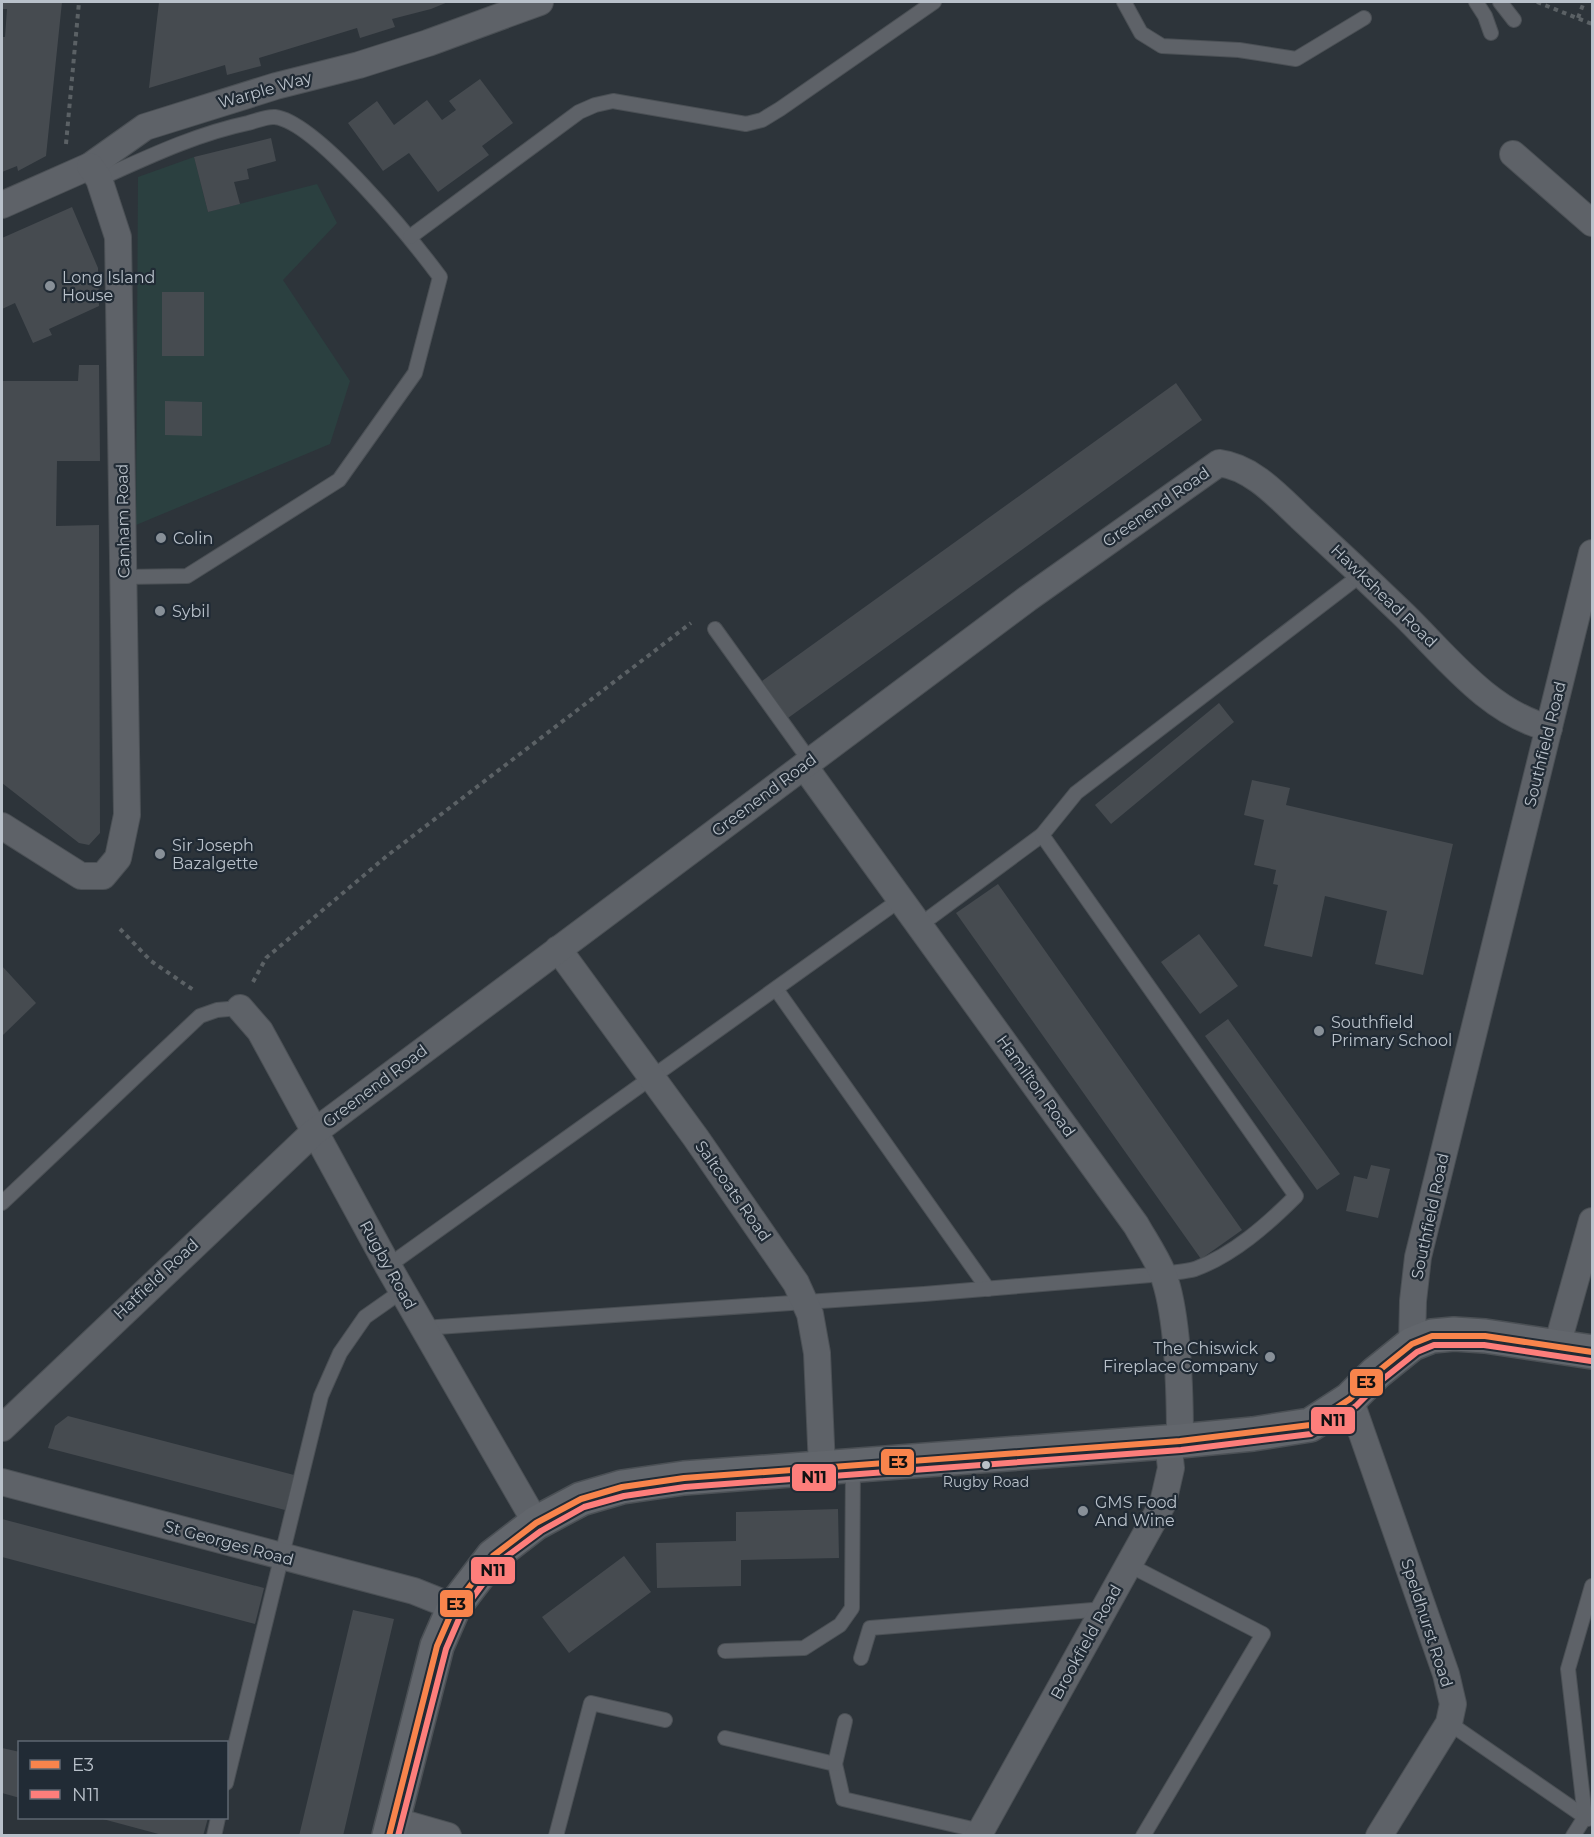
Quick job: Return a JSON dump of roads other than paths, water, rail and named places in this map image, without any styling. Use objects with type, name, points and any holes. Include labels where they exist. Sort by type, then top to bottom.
[{"type":"main road","points":[[391,1828],[434,1656],[454,1607],[493,1556],[536,1523],[580,1499],[622,1487],[684,1478],[1174,1441],[1253,1434],[1310,1425],[1350,1399],[1376,1373],[1412,1344],[1432,1336],[1454,1334],[1593,1352]]},
{"type":"street","name":"Warple Way","points":[[2,205],[94,173],[145,128],[276,86],[408,49],[540,2]]},
{"type":"street","points":[[1513,154],[1593,223]]},
{"type":"street","name":"Canham Road","points":[[2,826],[81,876],[103,876],[118,858],[127,815],[118,237],[94,173]]},
{"type":"street","name":"Hawkshead Road","points":[[1219,463],[1233,465],[1262,483],[1362,574],[1487,697],[1532,724],[1549,728]]},
{"type":"street","name":"Greenend Road","points":[[313,1132],[1027,599],[1219,463]]},
{"type":"street","name":"Southfield Road","points":[[1412,1344],[1413,1301],[1418,1257],[1593,553]]},
{"type":"street","name":"Hamilton Road","points":[[807,764],[901,899],[1136,1225],[1162,1274],[1170,1300],[1180,1407],[1174,1441]]},
{"type":"street","name":"Saltcoats Road","points":[[558,949],[796,1283],[810,1314],[838,1466]]},
{"type":"street","name":"Rugby Road","points":[[240,1008],[260,1031],[313,1132],[402,1291],[536,1523]]},
{"type":"street","name":"Hatfield Road","points":[[2,1428],[313,1132]]},
{"type":"street","points":[[1557,1346],[1593,1221]]},
{"type":"street","name":"Speldhurst Road","points":[[1350,1399],[1446,1674],[1453,1704],[1449,1723],[1379,1836]]},
{"type":"street","name":"Brookfield Road","points":[[980,1833],[1163,1503],[1172,1468],[1174,1441]]},
{"type":"street","name":"St Georges Road","points":[[2,1482],[414,1591],[454,1607]]},
{"type":"street","points":[[391,1828],[448,1836]]},
{"type":"lane","points":[[410,237],[579,112],[595,105],[621,102],[746,124],[762,120],[934,2]]},
{"type":"lane","points":[[1124,2],[1141,33],[1162,46],[1239,50],[1296,58],[1364,18]]},
{"type":"lane","points":[[1476,2],[1485,16],[1491,33]]},
{"type":"lane","points":[[1500,2],[1514,20]]},
{"type":"lane","points":[[94,173],[216,129],[274,117],[295,124],[368,190],[410,237],[440,278],[415,373],[339,480],[187,576],[124,577]]},
{"type":"lane","points":[[920,925],[1042,835],[1076,793],[1362,574]]},
{"type":"lane","points":[[715,629],[807,764]]},
{"type":"lane","points":[[423,1328],[988,1289],[1162,1274],[1193,1269],[1229,1252],[1274,1218],[1296,1196],[1042,835]]},
{"type":"lane","points":[[388,1266],[901,899]]},
{"type":"lane","points":[[776,989],[988,1289]]},
{"type":"lane","points":[[2,1203],[200,1016],[216,1010],[240,1008]]},
{"type":"lane","points":[[228,1775],[321,1396],[340,1353],[365,1317],[402,1291]]},
{"type":"lane","points":[[725,1651],[804,1648],[840,1625],[852,1608],[838,1466]]},
{"type":"lane","points":[[1129,1565],[1263,1634],[1143,1836]]},
{"type":"lane","points":[[1589,1820],[1568,1669],[1593,1586]]},
{"type":"lane","points":[[861,1658],[870,1628],[1105,1609]]},
{"type":"lane","points":[[556,1836],[591,1703],[665,1720]]},
{"type":"lane","points":[[845,1721],[835,1764],[843,1799],[980,1833]]},
{"type":"lane","points":[[1449,1723],[1589,1820]]},
{"type":"lane","points":[[725,1738],[835,1764]]},
{"type":"lane","points":[[214,1836],[218,1819]]},
{"type":"lane","points":[[1574,1836],[1589,1820]]},
{"type":"place","name":"Long Island House","points":[[50,286]]},
{"type":"place","name":"Colin","points":[[161,538]]},
{"type":"place","name":"Sybil","points":[[160,611]]},
{"type":"place","name":"Sir Joseph Bazalgette","points":[[160,854]]},
{"type":"place","name":"Southfield Primary School","points":[[1319,1031]]},
{"type":"place","name":"The Chiswick Fireplace Company","points":[[1270,1357]]},
{"type":"place","name":"Rugby Road","points":[[986,1465]]},
{"type":"place","name":"GMS Food And Wine","points":[[1083,1511]]}]
